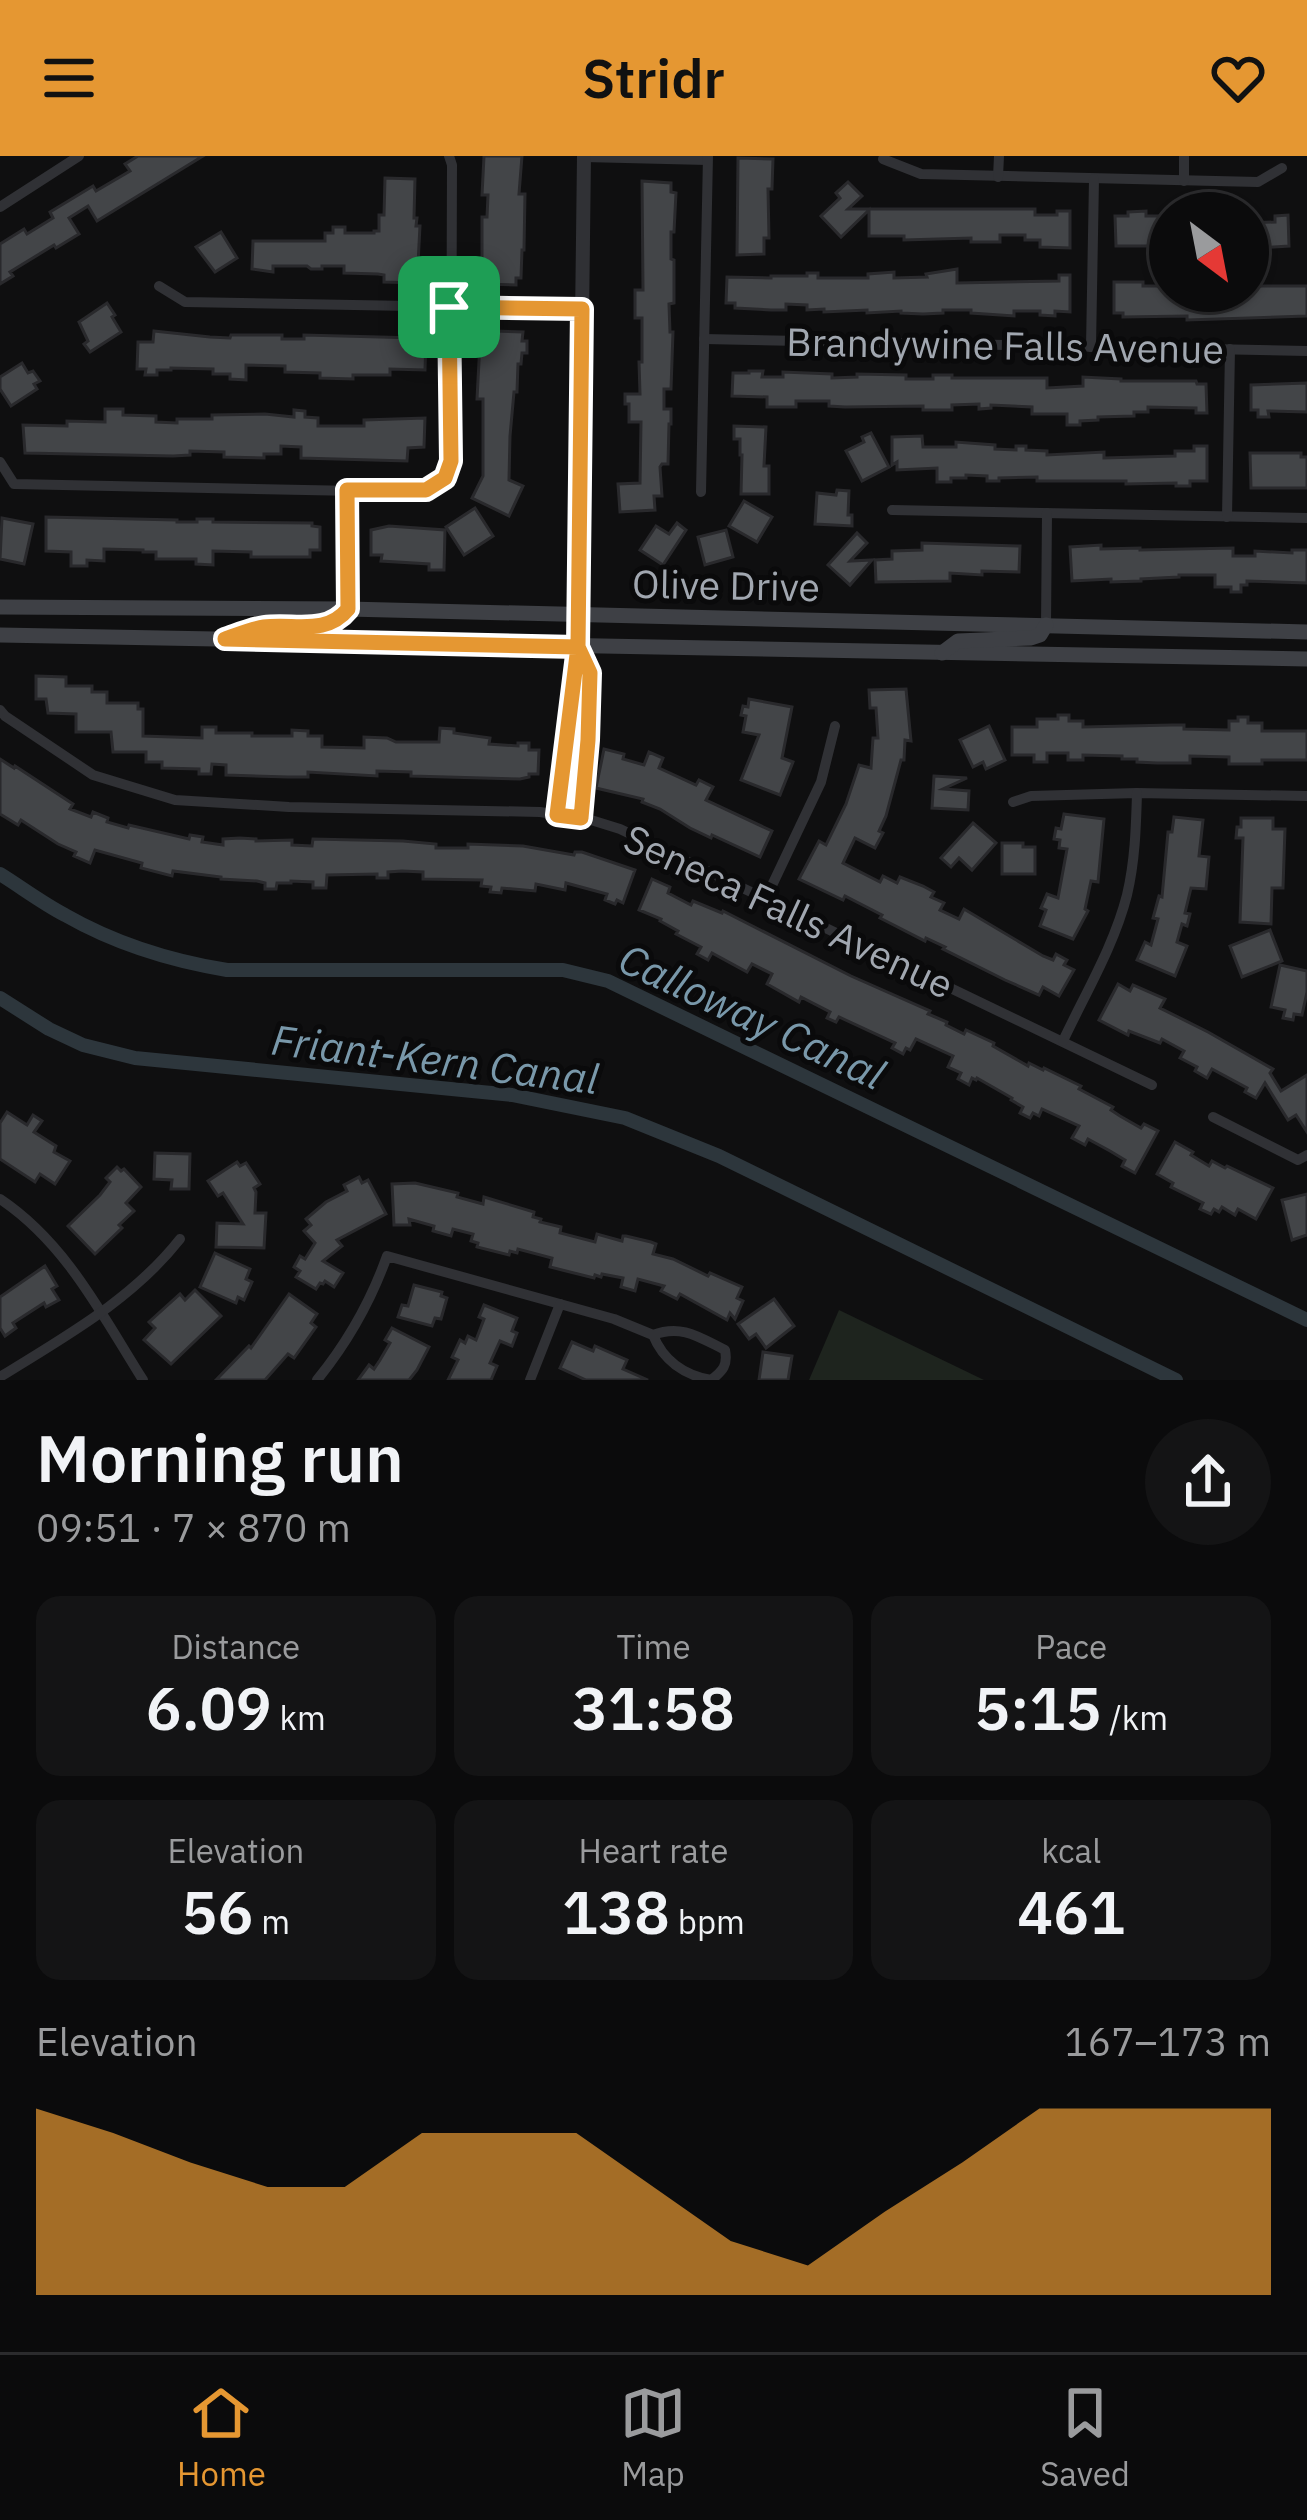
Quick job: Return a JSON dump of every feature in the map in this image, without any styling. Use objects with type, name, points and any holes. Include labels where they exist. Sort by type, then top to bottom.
[{"type":"main road","name":"Olive Drive","points":[[0,607],[348,609],[1307,632]]},
{"type":"main road","points":[[225,639],[262,627],[328,625],[348,609]]},
{"type":"main road","points":[[942,652],[958,641],[1031,638],[1040,635],[1046,625]]},
{"type":"main road","name":"Olive Drive","points":[[0,634],[1307,659]]},
{"type":"street","points":[[0,207],[79,156]]},
{"type":"street","points":[[0,462],[14,484],[426,490],[445,478],[451,461],[449,156]]},
{"type":"street","points":[[998,177],[999,156]]},
{"type":"street","points":[[1184,156],[1184,181]]},
{"type":"street","points":[[557,815],[580,615],[584,157],[707,158],[701,493]]},
{"type":"street","points":[[883,159],[921,174],[998,177],[1258,182],[1282,168]]},
{"type":"street","points":[[1091,347],[1094,179]]},
{"type":"street","points":[[159,286],[184,302],[582,309]]},
{"type":"street","name":"Brandywine Falls Avenue","points":[[704,339],[1307,351]]},
{"type":"street","points":[[1227,517],[1230,349]]},
{"type":"street","points":[[347,490],[348,609]]},
{"type":"street","points":[[892,510],[1307,518]]},
{"type":"street","points":[[1046,625],[1048,513]]},
{"type":"street","points":[[578,647],[590,673],[581,818]]},
{"type":"street","name":"Seneca Falls Avenue","points":[[0,710],[93,775],[175,800],[557,815],[646,839],[1152,1085]]},
{"type":"street","points":[[766,898],[821,782],[835,726]]},
{"type":"street","points":[[1063,1041],[1126,901],[1136,843],[1137,793]]},
{"type":"street","points":[[1013,802],[1031,796],[1137,793],[1307,796]]},
{"type":"street","points":[[1213,1117],[1303,1158]]},
{"type":"street","points":[[0,1199],[31,1222],[71,1267],[143,1380]]},
{"type":"street","points":[[0,1377],[101,1312],[148,1276],[181,1239]]},
{"type":"street","points":[[317,1380],[360,1317],[387,1256],[614,1319],[653,1335],[682,1329],[725,1350],[728,1360],[711,1380],[698,1377],[668,1360],[653,1335]]},
{"type":"street","points":[[530,1380],[560,1304]]},
{"type":"shaded area","points":[[839,1310],[984,1380],[809,1380]]},
{"type":"building","points":[[138,156],[203,156],[97,221],[88,206],[69,218],[79,234],[10,272],[13,276],[0,284],[0,244],[53,218],[50,212],[93,186],[96,191],[130,171],[125,164]]},
{"type":"building","points":[[484,156],[522,156],[519,194],[525,194],[524,250],[516,285],[482,284],[482,217],[487,217],[488,195],[482,195]]},
{"type":"building","points":[[738,158],[773,159],[764,254],[737,255]]},
{"type":"building","points":[[385,178],[415,179],[414,218],[420,226],[417,283],[384,282],[384,275],[378,274],[344,273],[344,266],[273,266],[273,272],[252,269],[253,241],[325,241],[325,233],[333,233],[333,227],[345,227],[345,233],[379,231]]},
{"type":"building","points":[[642,181],[671,183],[671,192],[676,193],[671,232],[674,303],[669,304],[671,389],[664,389],[664,409],[671,409],[671,424],[668,464],[660,467],[662,496],[654,496],[655,510],[620,512],[618,484],[640,483],[641,422],[629,422],[625,394],[640,394],[642,318],[635,318],[635,290],[643,290]]},
{"type":"building","points":[[848,182],[862,196],[848,209],[1035,209],[1035,215],[1070,211],[1070,248],[1040,247],[1040,240],[1025,240],[1025,235],[1000,235],[1000,242],[869,236],[869,210],[841,237],[821,216],[840,198],[836,193]]},
{"type":"building","points":[[1146,211],[1149,246],[1116,246],[1115,216],[1128,216],[1128,212]]},
{"type":"building","points":[[1288,215],[1289,246],[1269,247],[1269,222],[1275,222],[1275,216]]},
{"type":"building","points":[[221,232],[237,258],[215,272],[196,247]]},
{"type":"building","points":[[957,269],[957,283],[1059,281],[1059,275],[1070,275],[1070,312],[1055,311],[1055,316],[1014,311],[1014,316],[971,310],[824,312],[807,310],[807,305],[786,304],[786,310],[771,310],[726,303],[727,277],[818,273],[818,278],[868,278],[868,274],[894,272],[894,278],[927,277]]},
{"type":"building","points":[[1114,282],[1149,286],[1149,312],[1269,312],[1269,286],[1307,286],[1307,316],[1187,320],[1187,316],[1123,317],[1123,313],[1114,313]]},
{"type":"building","points":[[107,303],[121,332],[90,352],[79,322]]},
{"type":"building","points":[[154,331],[230,338],[418,338],[426,340],[425,370],[390,369],[390,375],[353,375],[353,379],[285,372],[285,366],[246,365],[246,380],[213,374],[213,369],[171,368],[145,375],[146,369],[137,369],[138,342],[153,342]]},
{"type":"building","points":[[493,331],[523,332],[522,341],[527,341],[527,353],[522,353],[518,364],[510,436],[509,480],[523,486],[509,516],[472,498],[483,476],[483,399],[477,399],[480,342],[492,343]]},
{"type":"building","points":[[22,363],[40,381],[34,384],[37,389],[11,406],[0,389],[0,377]]},
{"type":"building","points":[[763,371],[762,377],[783,377],[783,372],[832,374],[832,378],[857,374],[906,375],[906,379],[933,379],[933,375],[1047,378],[1047,388],[1083,386],[1083,377],[1196,381],[1206,384],[1207,413],[1196,413],[1196,408],[1148,407],[1148,412],[1134,412],[1134,416],[1098,417],[1067,425],[1067,414],[1032,414],[1032,407],[979,409],[979,404],[923,410],[923,406],[845,407],[829,406],[829,401],[796,401],[796,407],[767,407],[767,397],[732,396],[733,373]]},
{"type":"building","points":[[1307,383],[1307,412],[1268,411],[1269,417],[1258,417],[1258,410],[1251,410],[1251,385]]},
{"type":"building","points":[[105,409],[177,423],[177,419],[212,419],[212,415],[294,417],[294,410],[318,418],[318,426],[425,418],[424,447],[408,448],[407,461],[301,458],[301,447],[281,446],[281,454],[264,454],[264,458],[190,451],[190,455],[173,456],[25,453],[23,425],[105,422]]},
{"type":"building","points":[[734,426],[766,427],[764,466],[769,466],[769,494],[741,494],[742,455]]},
{"type":"building","points":[[871,433],[889,467],[862,481],[846,451]]},
{"type":"building","points":[[922,436],[923,447],[956,447],[956,442],[995,445],[995,449],[1026,446],[1026,450],[1047,451],[1047,455],[1104,452],[1104,458],[1175,456],[1175,451],[1207,446],[1207,481],[1176,486],[1037,481],[1037,477],[987,481],[987,476],[966,475],[937,482],[937,468],[897,470],[897,462],[892,465],[892,437]]},
{"type":"building","points":[[1250,453],[1301,453],[1307,457],[1307,488],[1251,488]]},
{"type":"building","points":[[837,490],[849,491],[852,526],[815,524],[817,493],[836,495]]},
{"type":"building","points":[[744,501],[772,517],[757,542],[729,526]]},
{"type":"building","points":[[475,508],[493,536],[464,555],[446,527]]},
{"type":"building","points":[[46,517],[312,523],[320,527],[320,550],[310,550],[310,557],[251,557],[251,552],[213,551],[213,565],[196,564],[196,559],[156,559],[156,552],[143,550],[104,549],[104,561],[71,566],[71,552],[46,551]]},
{"type":"building","points":[[2,518],[33,524],[24,564],[0,559]]},
{"type":"building","points":[[677,523],[686,530],[663,565],[640,550],[656,526],[669,534]]},
{"type":"building","points":[[389,526],[445,530],[444,570],[429,570],[429,564],[381,561],[382,555],[371,555],[371,530]]},
{"type":"building","points":[[726,530],[733,557],[705,565],[698,537]]},
{"type":"building","points":[[857,533],[867,543],[850,561],[872,560],[850,585],[828,565]]},
{"type":"building","points":[[922,543],[1020,546],[1019,572],[950,573],[950,581],[876,582],[875,560],[892,559],[892,551],[922,550]]},
{"type":"building","points":[[1101,545],[1101,549],[1140,550],[1233,548],[1233,556],[1307,550],[1307,583],[1247,581],[1241,592],[1231,592],[1231,587],[1215,587],[1215,575],[1072,581],[1070,547]]},
{"type":"building","points":[[36,676],[66,677],[66,686],[92,686],[92,692],[107,692],[107,703],[138,703],[138,709],[143,709],[143,736],[202,738],[202,727],[252,736],[292,736],[292,730],[322,736],[322,747],[364,748],[364,737],[439,742],[440,728],[454,729],[454,733],[490,738],[489,744],[529,743],[529,750],[539,750],[538,774],[520,779],[377,771],[377,776],[308,772],[308,777],[288,777],[226,775],[226,765],[212,764],[211,774],[162,768],[162,762],[146,762],[146,752],[113,752],[111,732],[76,732],[76,714],[48,713],[46,699],[36,699]]},
{"type":"building","points":[[906,689],[911,741],[905,740],[904,760],[879,831],[883,833],[875,848],[855,838],[843,863],[880,882],[883,876],[897,883],[900,877],[923,886],[944,903],[940,910],[959,919],[964,909],[1043,956],[1053,960],[1056,954],[1067,960],[1064,965],[1074,970],[1059,996],[1043,987],[1039,995],[1005,980],[845,896],[843,900],[799,879],[819,841],[826,845],[859,765],[871,768],[873,738],[878,738],[869,690]]},
{"type":"building","points":[[749,699],[792,707],[782,758],[793,762],[780,795],[741,780],[759,735],[743,732],[746,716],[741,715]]},
{"type":"building","points":[[1058,715],[1083,721],[1083,727],[1184,725],[1184,729],[1229,730],[1229,721],[1248,717],[1248,723],[1262,723],[1262,731],[1307,731],[1307,760],[1229,764],[1229,757],[1190,756],[1190,763],[1157,763],[1122,756],[1083,755],[1083,760],[1068,760],[1068,753],[1047,753],[1047,762],[1034,762],[1034,755],[1012,755],[1012,727],[1037,727],[1037,719],[1058,719]]},
{"type":"building","points":[[989,726],[1005,760],[986,769],[983,762],[973,767],[960,740]]},
{"type":"building","points":[[604,749],[644,765],[649,752],[663,758],[659,768],[696,785],[699,780],[713,787],[706,800],[772,831],[760,857],[690,828],[643,799],[596,788]]},
{"type":"building","points":[[0,759],[73,804],[70,809],[91,817],[93,812],[128,828],[189,839],[190,835],[203,837],[202,842],[223,845],[223,839],[240,838],[292,840],[292,845],[312,846],[313,839],[403,841],[436,844],[436,848],[523,846],[574,855],[582,852],[635,870],[623,903],[617,900],[615,904],[605,900],[607,894],[566,883],[565,890],[536,884],[535,891],[502,888],[501,893],[481,886],[482,880],[423,879],[423,872],[402,871],[388,872],[388,878],[327,875],[326,888],[291,881],[265,889],[265,883],[257,881],[173,871],[172,876],[95,850],[90,863],[21,820],[18,825],[0,814]]},
{"type":"building","points":[[934,776],[967,778],[943,789],[969,791],[968,810],[932,808]]},
{"type":"building","points":[[1064,814],[1104,819],[1098,882],[1091,881],[1088,911],[1073,939],[1040,926],[1047,894],[1058,898],[1067,849],[1059,848],[1060,840],[1054,839]]},
{"type":"building","points":[[1174,817],[1203,820],[1199,856],[1209,857],[1206,889],[1191,888],[1187,926],[1182,924],[1177,942],[1187,946],[1175,976],[1137,960],[1145,942],[1151,945],[1158,919],[1153,918],[1162,897],[1168,832],[1172,832]]},
{"type":"building","points":[[1241,818],[1273,818],[1273,829],[1285,829],[1283,888],[1272,888],[1271,924],[1240,922],[1243,838],[1236,838]]},
{"type":"building","points":[[973,823],[996,843],[972,870],[959,858],[951,867],[941,858]]},
{"type":"building","points":[[1002,843],[1035,847],[1035,874],[1002,874]]},
{"type":"building","points":[[652,879],[691,905],[693,901],[723,911],[930,1011],[928,1014],[964,1034],[966,1030],[994,1043],[1028,1066],[1044,1068],[1081,1086],[1120,1116],[1158,1131],[1135,1173],[1110,1151],[1088,1139],[1085,1145],[1072,1138],[1079,1126],[1042,1109],[1039,1116],[1033,1113],[1030,1118],[1020,1113],[1023,1107],[1012,1098],[977,1078],[969,1085],[958,1079],[961,1073],[948,1067],[953,1056],[916,1039],[903,1054],[892,1048],[895,1043],[839,1017],[836,1022],[827,1018],[830,1012],[767,984],[772,974],[752,964],[747,972],[712,953],[708,960],[697,954],[701,947],[639,910]]},
{"type":"building","points":[[1270,930],[1282,961],[1242,977],[1230,946]]},
{"type":"building","points":[[1280,965],[1307,971],[1302,1015],[1294,1014],[1293,1020],[1283,1018],[1285,1010],[1271,1007]]},
{"type":"building","points":[[1118,984],[1130,991],[1133,985],[1165,999],[1160,1008],[1273,1069],[1270,1073],[1281,1091],[1307,1075],[1307,1132],[1296,1115],[1288,1120],[1265,1083],[1256,1098],[1212,1069],[1207,1078],[1195,1071],[1197,1067],[1180,1058],[1184,1051],[1162,1039],[1160,1043],[1129,1031],[1128,1035],[1099,1020]]},
{"type":"building","points":[[7,1112],[27,1125],[33,1115],[42,1121],[34,1132],[70,1161],[55,1184],[40,1174],[35,1182],[0,1159],[0,1123]]},
{"type":"building","points":[[1175,1142],[1209,1166],[1212,1161],[1227,1166],[1273,1188],[1256,1219],[1238,1209],[1235,1215],[1222,1207],[1211,1214],[1200,1209],[1203,1203],[1157,1174]]},
{"type":"building","points":[[155,1153],[190,1154],[189,1189],[171,1189],[172,1180],[154,1179]]},
{"type":"building","points":[[237,1162],[240,1166],[246,1163],[260,1184],[254,1188],[255,1213],[266,1213],[264,1248],[216,1247],[217,1223],[243,1224],[223,1193],[218,1196],[208,1181]]},
{"type":"building","points":[[117,1167],[141,1187],[126,1203],[134,1211],[95,1254],[68,1226],[100,1195],[110,1182],[106,1178]]},
{"type":"building","points":[[359,1177],[362,1183],[368,1180],[386,1214],[337,1240],[342,1246],[323,1261],[343,1273],[334,1287],[325,1281],[316,1289],[296,1277],[300,1271],[294,1267],[315,1243],[304,1231],[311,1225],[306,1219]]},
{"type":"building","points":[[415,1183],[483,1204],[484,1197],[534,1212],[540,1222],[561,1227],[560,1233],[595,1242],[597,1234],[651,1242],[656,1244],[653,1254],[742,1287],[737,1298],[743,1301],[735,1319],[730,1313],[727,1320],[680,1294],[677,1299],[661,1291],[664,1286],[638,1279],[635,1291],[621,1287],[623,1278],[602,1274],[594,1278],[550,1267],[552,1258],[518,1249],[509,1255],[477,1247],[471,1241],[473,1234],[453,1229],[451,1236],[409,1219],[410,1225],[394,1225],[392,1184]]},
{"type":"building","points":[[1307,1194],[1307,1235],[1292,1240],[1282,1200]]},
{"type":"building","points":[[215,1253],[250,1269],[246,1279],[252,1282],[244,1300],[238,1297],[236,1303],[200,1287]]},
{"type":"building","points":[[45,1266],[59,1300],[46,1307],[44,1303],[13,1323],[16,1328],[5,1336],[0,1328],[0,1297]]},
{"type":"building","points":[[414,1285],[442,1292],[447,1298],[441,1319],[435,1318],[432,1326],[398,1317],[402,1305],[408,1306]]},
{"type":"building","points":[[195,1290],[221,1316],[171,1364],[144,1340],[155,1328],[149,1322],[180,1294],[185,1300]]},
{"type":"building","points":[[289,1294],[317,1314],[311,1323],[316,1327],[294,1358],[288,1354],[265,1380],[216,1380],[251,1348]]},
{"type":"building","points":[[774,1299],[794,1326],[766,1348],[756,1334],[749,1339],[738,1324]]},
{"type":"building","points":[[484,1305],[517,1318],[512,1346],[500,1341],[490,1363],[497,1366],[491,1380],[448,1380],[458,1360],[452,1357],[460,1340],[465,1343],[468,1336],[476,1340]]},
{"type":"building","points":[[392,1328],[429,1347],[417,1370],[409,1380],[358,1380],[369,1365],[374,1369],[380,1360]]},
{"type":"building","points":[[572,1342],[627,1360],[623,1369],[648,1380],[586,1380],[560,1368]]},
{"type":"building","points":[[763,1352],[792,1356],[788,1380],[759,1380]]},
{"type":"waterway","name":"Calloway Canal","points":[[0,874],[103,934],[164,956],[227,970],[563,970],[608,981],[1307,1320]]},
{"type":"waterway","name":"Friant-Kern Canal","points":[[0,998],[83,1045],[135,1058],[512,1095],[625,1118],[719,1156],[1176,1380]]},
{"type":"route","points":[[449,307],[451,461],[445,478],[426,490],[347,490],[348,609],[340,620],[306,627],[262,627],[225,639],[578,647],[557,815],[581,818],[590,673],[578,647],[582,309],[449,307]]}]
